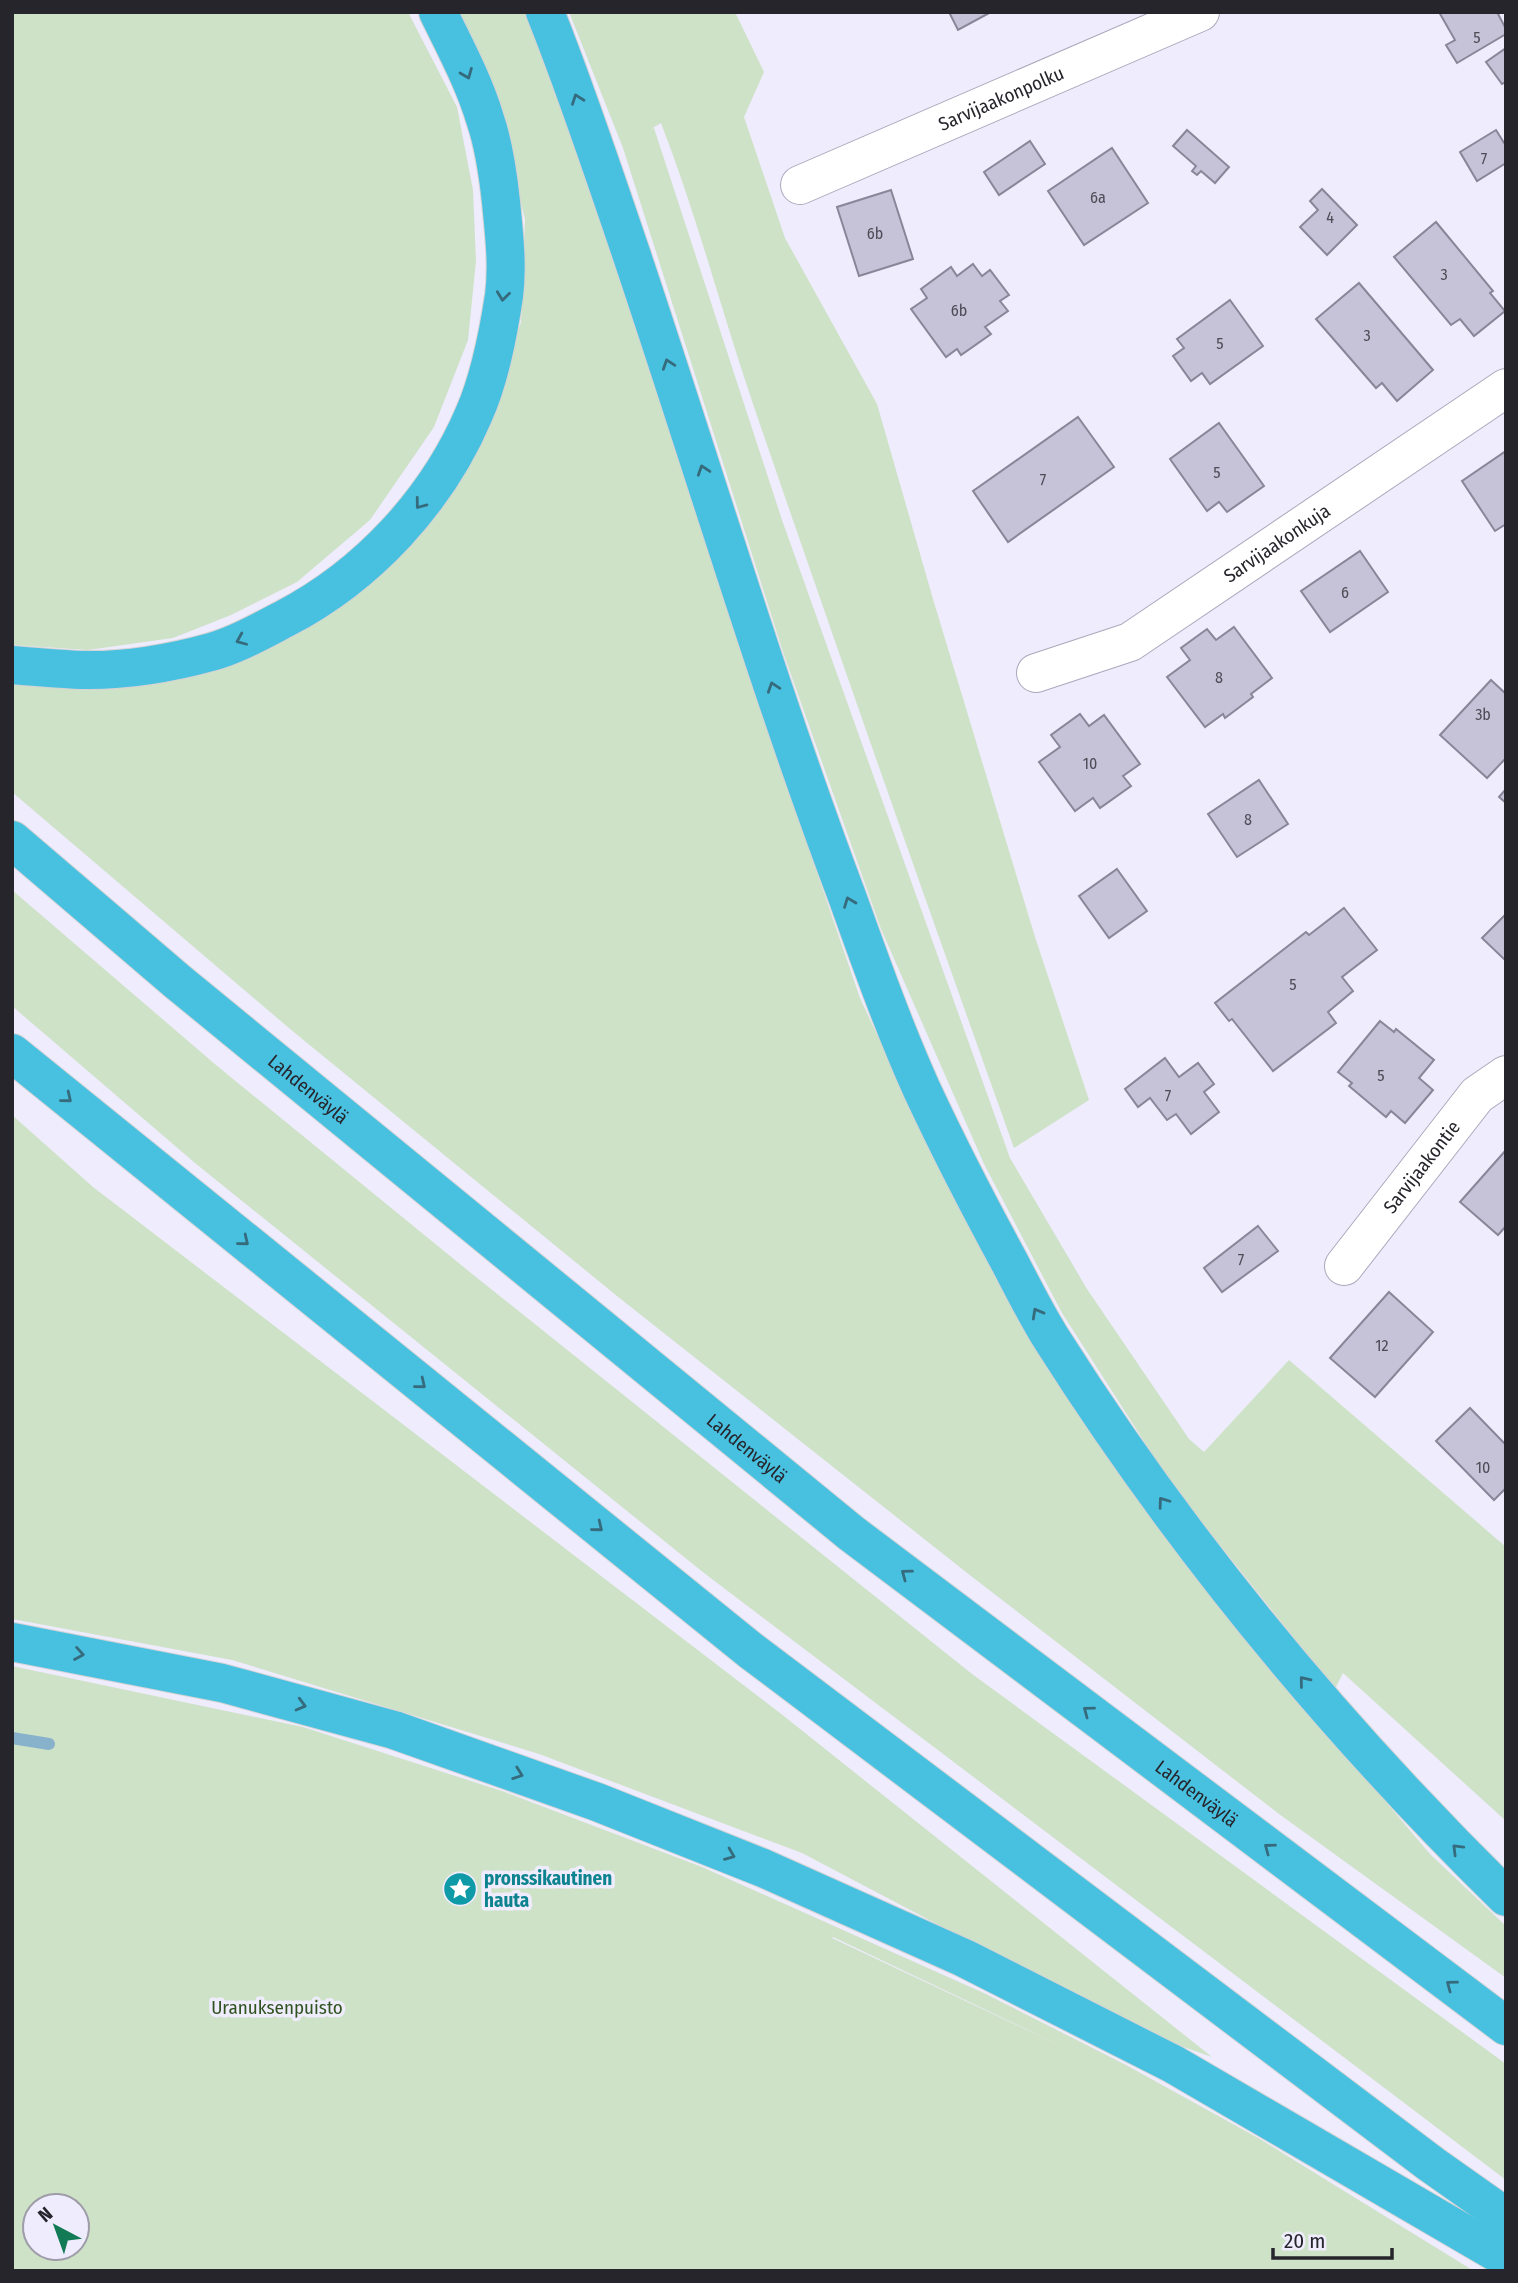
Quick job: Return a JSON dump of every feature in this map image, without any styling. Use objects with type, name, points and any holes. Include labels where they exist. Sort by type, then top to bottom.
[{"type":"highway","points":[[12,665],[83,670],[148,665],[213,651],[266,629],[317,602],[364,565],[417,510],[452,458],[475,413],[487,376],[504,295],[505,244],[498,174],[486,119],[438,12]]},
{"type":"highway","points":[[545,12],[669,365],[817,818],[921,1087],[981,1210],[1048,1334],[1125,1451],[1214,1573],[1326,1709],[1430,1822],[1506,1897]]},
{"type":"highway","name":"Lahdenväylä","points":[[12,840],[178,982],[851,1533],[1506,2026]]},
{"type":"highway","points":[[12,1053],[750,1650],[1431,2164],[1506,2217]]},
{"type":"highway","points":[[12,1642],[222,1683],[394,1730],[597,1802],[763,1868],[964,1958],[1173,2064],[1506,2258]]},
{"type":"street","name":"Sarvijaakonpolku","points":[[800,184],[1200,12]]},
{"type":"street","name":"Sarvijaakonkuja","points":[[1036,673],[1130,642],[1506,388]]},
{"type":"street","name":"Sarvijaakontie","points":[[1344,1266],[1477,1095],[1506,1075]]},
{"type":"green space","points":[[12,12],[408,12],[457,107],[473,190],[476,261],[468,340],[434,427],[370,520],[297,582],[231,615],[173,638],[88,650],[12,645]]},
{"type":"green space","points":[[458,12],[528,12],[545,51],[860,998],[933,1155],[994,1274],[1069,1397],[1250,1642],[1430,1854],[1506,1926],[1506,1978],[1279,1814],[971,1576],[617,1296],[290,1029],[12,792],[12,685],[139,685],[355,594],[436,516],[491,409],[521,322],[525,219],[499,121]]},
{"type":"green space","points":[[569,12],[735,12],[764,72],[744,117],[785,238],[877,404],[1035,937],[1089,1100],[1014,1148],[754,407],[674,158],[661,123],[651,129],[654,128],[782,520],[1010,1158],[1087,1289],[1189,1439],[1204,1452],[1289,1360],[1506,1547],[1506,1821],[1343,1673],[1335,1689],[1172,1485],[1062,1313],[984,1164],[881,929],[783,652],[623,148]]},
{"type":"green space","points":[[12,890],[216,1065],[972,1674],[1506,2064],[1506,2180],[704,1573],[195,1163],[12,1006]]},
{"type":"green space","points":[[12,1115],[93,1187],[780,1713],[1212,2057],[1144,2033],[802,1853],[539,1754],[232,1660],[12,1619]]},
{"type":"green space","name":"Uranuksenpuisto","points":[[12,1666],[303,1727],[502,1791],[702,1867],[986,1994],[1126,2065],[1260,2139],[1474,2271],[12,2271]],"holes":[[[833,1937],[1076,2053],[832,1938]]]},
{"type":"building","points":[[949,12],[991,12],[958,30]]},
{"type":"building","points":[[1439,12],[1497,12],[1506,34],[1457,63],[1446,45],[1455,40]]},
{"type":"building","points":[[1506,48],[1506,82],[1502,84],[1486,62]]},
{"type":"building","points":[[1187,130],[1229,167],[1215,183],[1201,171],[1197,175],[1192,171],[1196,166],[1173,146]]},
{"type":"building","points":[[1496,130],[1506,146],[1506,163],[1477,181],[1460,152]]},
{"type":"building","points":[[1030,141],[1045,164],[999,195],[984,172]]},
{"type":"building","points":[[1112,148],[1148,203],[1084,245],[1048,191]]},
{"type":"building","points":[[1322,189],[1357,225],[1327,255],[1300,227],[1318,210],[1310,201]]},
{"type":"building","points":[[891,190],[913,259],[859,276],[837,207]]},
{"type":"building","points":[[1436,222],[1493,291],[1490,293],[1505,311],[1474,336],[1460,319],[1451,325],[1394,257]]},
{"type":"building","points":[[973,264],[982,276],[990,270],[1009,295],[1000,301],[1008,311],[985,327],[991,334],[961,355],[957,349],[946,357],[911,309],[927,298],[921,289],[951,267],[957,276]]},
{"type":"building","points":[[1359,283],[1433,370],[1397,401],[1382,383],[1376,388],[1316,319]]},
{"type":"building","points":[[1230,300],[1263,346],[1210,384],[1202,373],[1191,381],[1173,356],[1184,348],[1177,339]]},
{"type":"building","points":[[1078,417],[1114,467],[1008,542],[973,491]]},
{"type":"building","points":[[1219,423],[1264,486],[1227,512],[1219,502],[1207,511],[1170,459]]},
{"type":"building","points":[[1506,451],[1506,524],[1495,531],[1462,481]]},
{"type":"building","points":[[1360,551],[1388,592],[1330,632],[1301,591]]},
{"type":"building","points":[[1234,627],[1272,678],[1251,694],[1253,697],[1225,718],[1223,714],[1205,727],[1167,677],[1190,660],[1181,648],[1207,629],[1216,640]]},
{"type":"building","points":[[1491,680],[1506,694],[1506,758],[1487,778],[1440,735]]},
{"type":"building","points":[[1080,714],[1089,726],[1104,715],[1140,764],[1123,776],[1131,786],[1100,808],[1093,798],[1075,811],[1039,762],[1060,747],[1051,735]]},
{"type":"building","points":[[1259,780],[1288,824],[1237,857],[1208,814]]},
{"type":"building","points":[[1506,789],[1506,803],[1499,797]]},
{"type":"building","points":[[1117,869],[1147,911],[1109,938],[1079,896]]},
{"type":"building","points":[[1344,908],[1377,950],[1342,977],[1353,991],[1328,1012],[1336,1023],[1273,1071],[1232,1019],[1229,1021],[1215,1003],[1306,932],[1309,935]]},
{"type":"building","points":[[1506,914],[1506,961],[1482,938]]},
{"type":"building","points":[[1380,1021],[1394,1032],[1396,1029],[1434,1060],[1419,1078],[1433,1090],[1405,1123],[1391,1111],[1386,1117],[1349,1086],[1352,1083],[1338,1072]]},
{"type":"building","points":[[1165,1058],[1179,1077],[1198,1063],[1214,1084],[1204,1092],[1219,1112],[1191,1134],[1176,1114],[1167,1120],[1150,1098],[1138,1107],[1125,1089]]},
{"type":"building","points":[[1506,1150],[1506,1226],[1498,1235],[1460,1202]]},
{"type":"building","points":[[1258,1226],[1278,1251],[1222,1292],[1204,1268]]},
{"type":"building","points":[[1389,1292],[1433,1332],[1375,1397],[1330,1358]]},
{"type":"building","points":[[1470,1408],[1506,1445],[1506,1488],[1494,1500],[1436,1441]]},
{"type":"waterway","points":[[12,1738],[49,1744]]},
{"type":"place","name":"pronssikautinen hauta","points":[[460,1889]]}]
